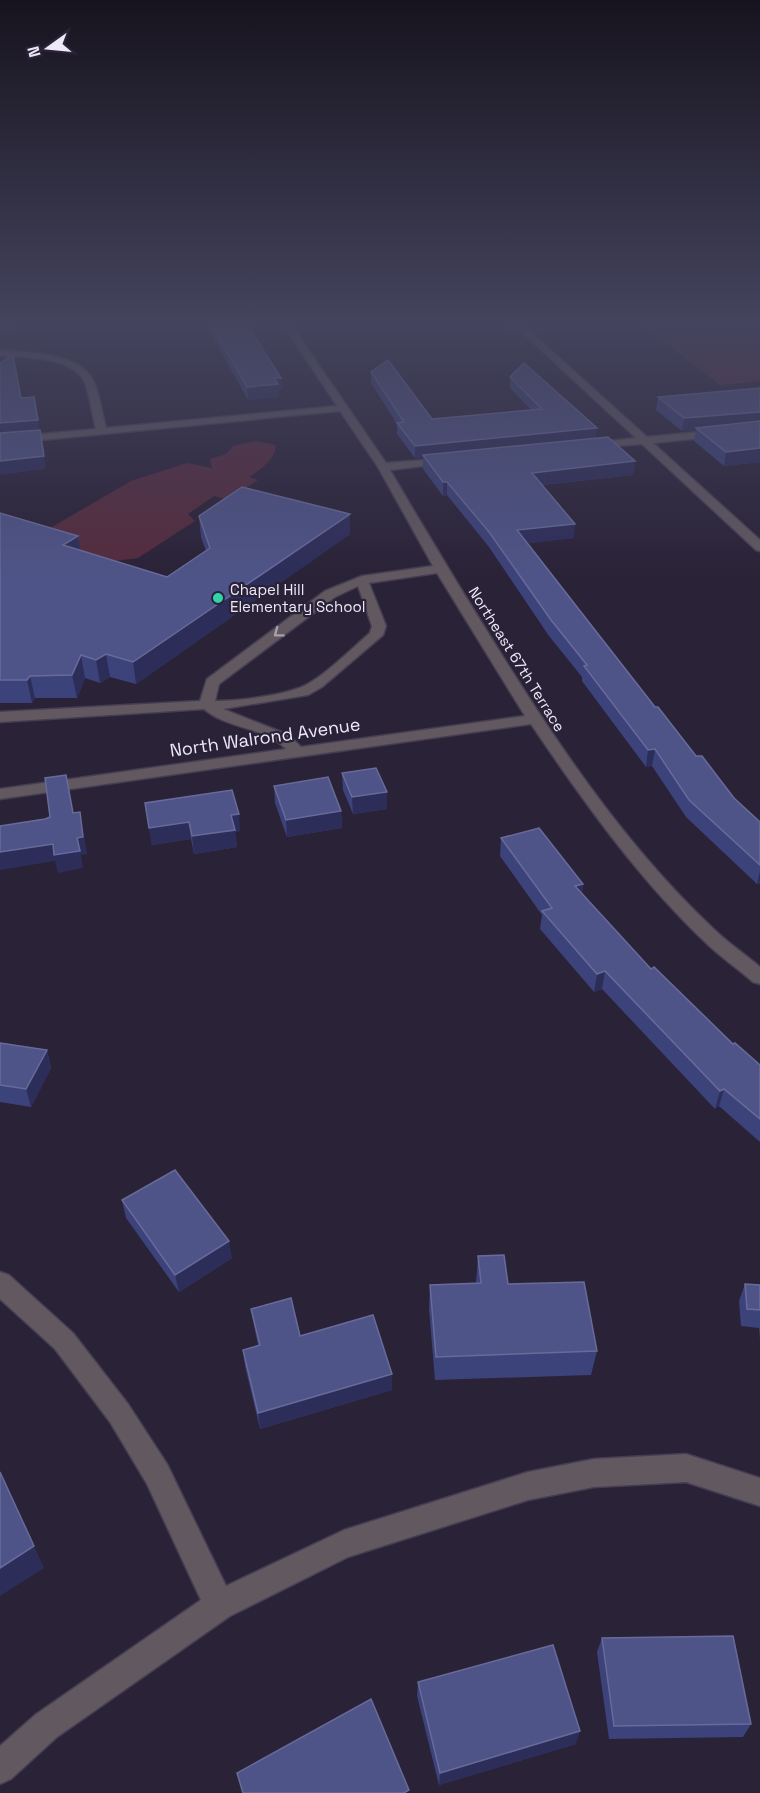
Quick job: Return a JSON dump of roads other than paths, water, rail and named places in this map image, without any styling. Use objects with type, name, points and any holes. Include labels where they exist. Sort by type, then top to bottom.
[{"type":"street","points":[[96,410],[102,432]]},
{"type":"street","points":[[0,441],[325,410]]},
{"type":"street","name":"Northeast 67th Terrace","points":[[343,410],[383,467],[441,569],[535,719],[592,804],[642,864],[711,937],[760,977]]},
{"type":"street","points":[[609,410],[760,547]]},
{"type":"street","points":[[582,447],[760,429]]},
{"type":"street","points":[[383,467],[465,459]]},
{"type":"street","points":[[206,705],[212,682],[330,594],[363,580],[441,569]]},
{"type":"street","points":[[0,717],[232,705],[303,692],[317,684],[376,635],[379,626],[363,580]]},
{"type":"street","points":[[206,705],[224,716],[284,738],[297,752]]},
{"type":"street","name":"North Walrond Avenue","points":[[0,794],[535,719]]},
{"type":"street","points":[[0,1283],[64,1341],[119,1413],[157,1474],[219,1605]]},
{"type":"street","points":[[0,1768],[46,1726],[219,1605],[344,1544],[528,1486],[594,1473],[687,1468],[760,1492]]},
{"type":"place","name":"Chapel Hill Elementary School","points":[[218,598]]}]
